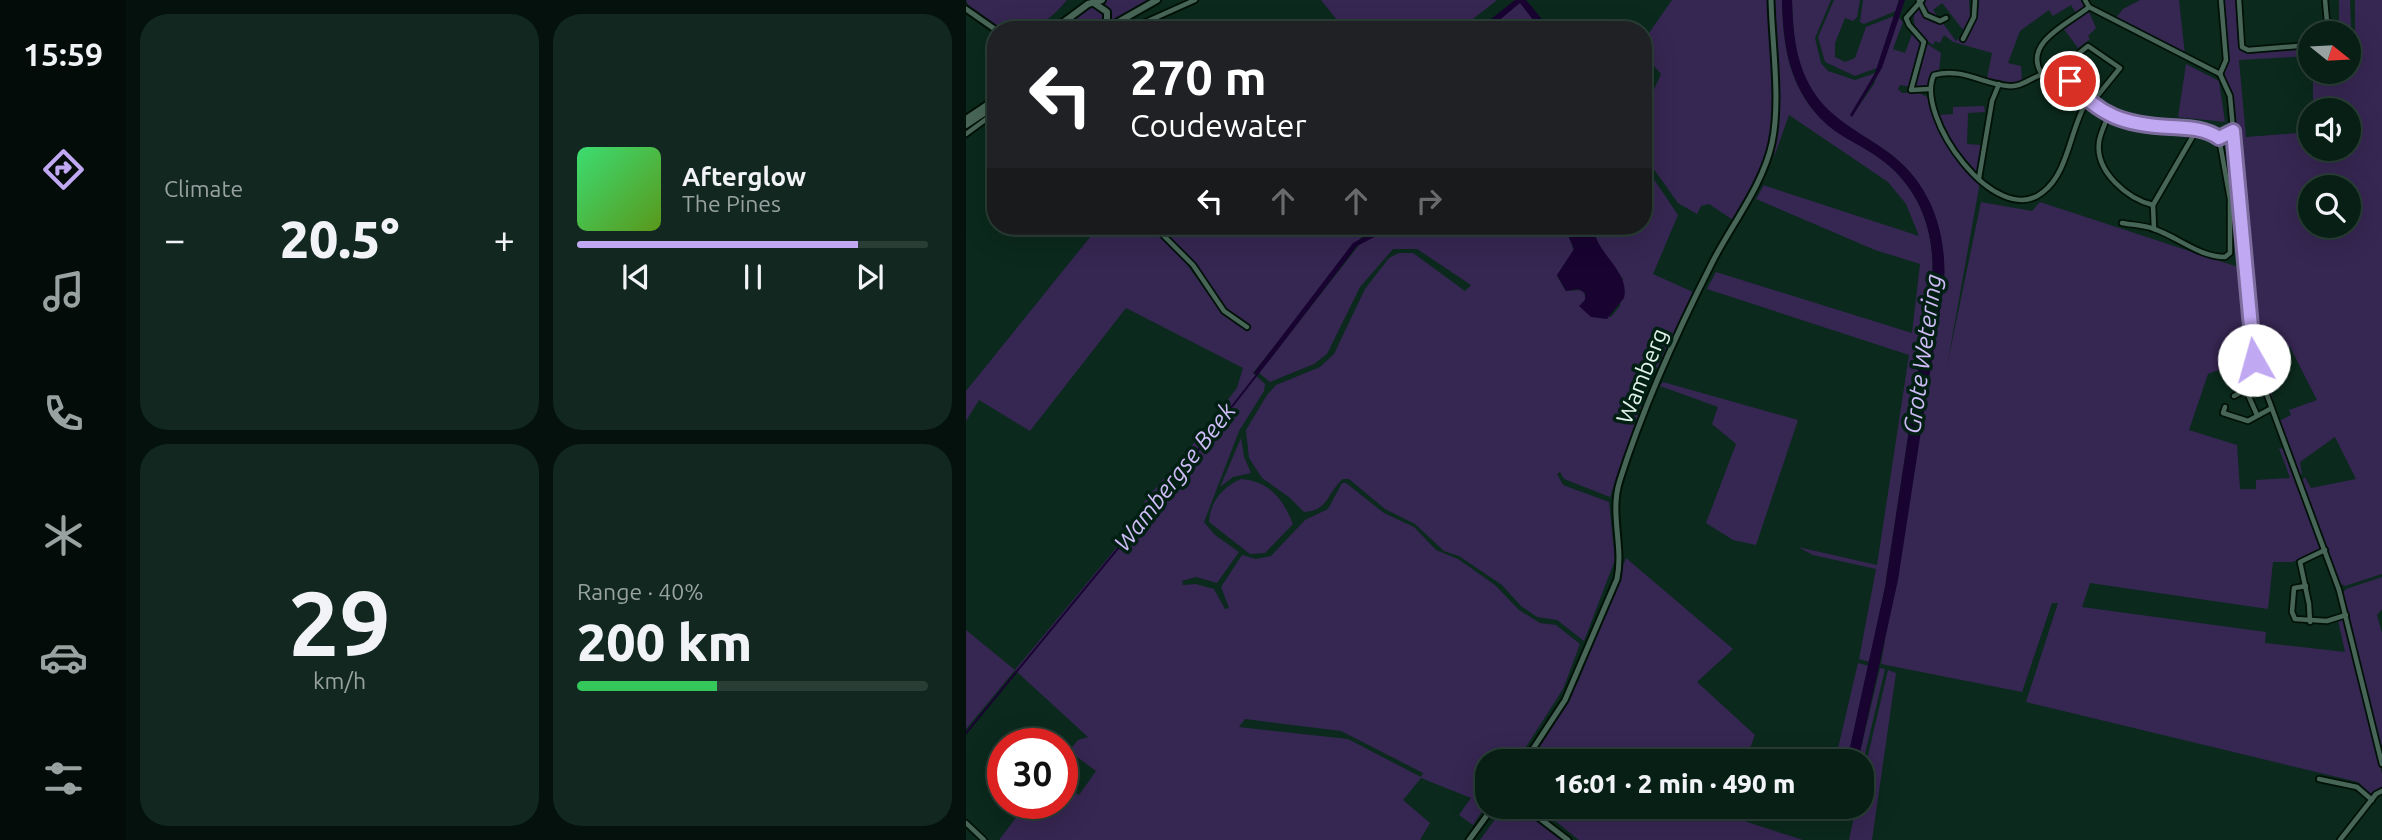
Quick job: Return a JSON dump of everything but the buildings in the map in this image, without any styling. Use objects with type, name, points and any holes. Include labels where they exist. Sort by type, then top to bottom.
[{"type":"main road","points":[[1064,21],[1079,11],[1086,2],[1102,0]]},
{"type":"main road","points":[[1119,21],[1157,0]]},
{"type":"main road","points":[[1086,2],[1107,12],[1109,21]]},
{"type":"main road","points":[[966,125],[987,110]]},
{"type":"main road","points":[[966,119],[985,113]]},
{"type":"street","points":[[1148,21],[1195,0]]},
{"type":"street","name":"Wamberg","points":[[1533,749],[1565,700],[1617,579],[1620,551],[1614,522],[1615,500],[1655,384],[1710,268],[1767,159],[1774,125],[1771,0]]},
{"type":"street","points":[[1963,39],[1973,17],[1975,0]]},
{"type":"street","points":[[2085,0],[2089,7],[2220,74],[2229,93],[2252,349],[2270,409],[2325,550],[2346,615],[2382,764]]},
{"type":"street","points":[[2220,74],[2227,60],[2221,0]]},
{"type":"street","points":[[2239,0],[2242,47],[2248,50],[2298,46]]},
{"type":"street","points":[[2325,0],[2327,21]]},
{"type":"street","points":[[1946,18],[1940,21],[1926,15],[1921,1],[1907,14],[1906,21],[1924,42],[1911,90],[1927,92],[1934,75],[1950,72],[2011,87],[2041,73],[2053,74],[2070,81],[2088,103],[2108,115],[2154,127],[2194,129],[2219,138],[2233,131]]},
{"type":"street","points":[[2041,73],[2037,67],[2038,51],[2045,40],[2089,7]]},
{"type":"street","points":[[966,9],[987,24]]},
{"type":"street","points":[[1930,88],[1947,138],[1979,179],[2004,198],[2030,200],[2044,192],[2056,176],[2088,103],[2120,68],[2088,46],[2053,74]]},
{"type":"street","points":[[1979,179],[1992,101],[1999,84]]},
{"type":"street","points":[[966,134],[985,113]]},
{"type":"street","points":[[2108,115],[2099,143],[2100,156],[2127,196],[2153,205]]},
{"type":"street","points":[[2154,229],[2153,205],[2193,136],[2194,129]]},
{"type":"street","points":[[2122,223],[2154,229],[2178,243],[2217,257],[2225,257],[2230,253],[2230,199],[2219,138]]},
{"type":"street","points":[[1163,235],[1193,265],[1224,311],[1247,327]]},
{"type":"street","points":[[2234,396],[2246,390],[2257,415]]},
{"type":"street","points":[[2225,407],[2223,413],[2248,421],[2270,409]]},
{"type":"street","points":[[2310,621],[2300,562],[2325,550]]},
{"type":"street","points":[[2306,586],[2294,588],[2292,612],[2295,619],[2310,621],[2346,615]]},
{"type":"street","points":[[2319,779],[2357,788],[2372,800]]},
{"type":"street","points":[[2340,840],[2382,791]]},
{"type":"street","points":[[1469,840],[1484,819]]},
{"type":"street","points":[[1541,819],[1568,840]]},
{"type":"street","points":[[966,823],[984,840]]},
{"type":"shaded area","points":[[966,0],[1067,0],[1045,21],[989,21]]},
{"type":"shaded area","points":[[1108,0],[1154,0],[1116,21],[1102,1]]},
{"type":"shaded area","points":[[1321,0],[1497,0],[1471,21],[1338,21]]},
{"type":"shaded area","points":[[1672,0],[1769,0],[1773,127],[1762,167],[1733,220],[1709,204],[1701,206],[1697,214],[1678,203],[1652,167],[1652,94],[1661,74],[1652,64],[1652,29]]},
{"type":"shaded area","points":[[1774,0],[1782,0],[1788,58],[1805,98],[1829,125],[1879,158],[1905,182],[1922,212],[1931,245],[1932,280],[1885,587],[1870,662],[1859,659],[1876,569],[1813,555],[1798,547],[1877,565],[1909,355],[1707,289],[1716,272],[1912,333],[1920,264],[1875,250],[1756,199],[1764,185],[1919,236],[1906,204],[1888,182],[1789,115],[1774,157],[1779,114]]},
{"type":"shaded area","points":[[1792,0],[1831,0],[1815,38],[1821,63],[1828,71],[1855,80],[1875,73],[1852,116],[1874,84],[1898,17],[1903,22],[1893,49],[1905,53],[1912,34],[1941,53],[1939,71],[1929,81],[1927,90],[1900,85],[1898,89],[1902,93],[1917,92],[1927,97],[1943,134],[1980,182],[1947,366],[1981,202],[2032,211],[2040,202],[2238,267],[2244,361],[2208,374],[2189,430],[2237,445],[2240,489],[2256,489],[2256,480],[2290,478],[2279,448],[2283,449],[2322,548],[2293,562],[2273,562],[2268,609],[2090,583],[2082,607],[2266,632],[2265,643],[2345,652],[2338,620],[2344,617],[2382,774],[2382,789],[2371,794],[2358,782],[2026,702],[2058,603],[2052,603],[2022,692],[1881,664],[1944,282],[1942,244],[1932,208],[1913,176],[1885,150],[1829,111],[1814,93],[1799,60],[1794,37]]},
{"type":"shaded area","points":[[1834,0],[1860,0],[1857,17],[1853,21],[1845,18],[1835,43],[1835,57],[1845,62],[1855,58],[1866,27],[1894,16],[1877,68],[1855,76],[1825,62],[1818,37]]},
{"type":"shaded area","points":[[1863,0],[1899,0],[1896,11],[1864,24],[1860,22]]},
{"type":"shaded area","points":[[1926,0],[1969,0],[1970,19],[1964,31],[1942,3],[1933,10],[1956,41],[1959,38],[1964,40],[1973,24],[1976,0],[2082,0],[2085,6],[2077,15],[2071,5],[2053,16],[2049,10],[2020,31],[2008,63],[2021,66],[2022,81],[2014,83],[1987,78],[1992,53],[1953,42],[1944,35],[1940,43],[1935,41],[1933,45],[1924,38],[1916,27],[1914,12]]},
{"type":"shaded area","points":[[2140,0],[2179,0],[2185,55],[2116,18],[2123,9]]},
{"type":"shaded area","points":[[2223,0],[2237,0],[2241,49],[2298,47],[2298,57],[2239,60],[2246,137],[2298,133],[2298,161],[2361,161],[2361,98],[2313,98],[2313,84],[2361,84],[2361,21],[2355,21],[2355,0],[2382,0],[2382,574],[2345,586],[2339,583],[2301,482],[2305,477],[2311,488],[2356,479],[2335,437],[2300,462],[2302,474],[2297,474],[2277,422],[2291,415],[2289,410],[2317,400],[2290,347],[2260,352],[2273,399],[2269,400],[2254,353],[2231,95],[2223,77],[2228,61]]},
{"type":"shaded area","points":[[2339,0],[2350,0],[2351,21],[2339,21]]},
{"type":"shaded area","points":[[1520,2],[1534,21],[1496,21]]},
{"type":"shaded area","points":[[1094,6],[1104,11],[1106,19],[1105,21],[1071,21]]},
{"type":"shaded area","points":[[2089,12],[2096,28],[2088,36],[2090,39],[2078,48],[2063,28]]},
{"type":"shaded area","points":[[2186,64],[2219,81],[2225,122],[2178,117]]},
{"type":"shaded area","points":[[1984,106],[1985,112],[1968,113],[1967,144],[1981,145],[1978,174],[1954,145],[1939,115],[1953,114],[1953,107]]},
{"type":"shaded area","points":[[1652,176],[1678,215],[1653,274],[1693,292],[1646,393],[1610,497],[1564,479],[1560,472],[1557,474],[1563,485],[1609,502],[1615,560],[1584,641],[1557,620],[1537,617],[1521,606],[1502,585],[1459,556],[1444,551],[1415,524],[1385,509],[1349,479],[1343,479],[1338,484],[1323,505],[1304,512],[1289,497],[1262,478],[1249,458],[1246,430],[1267,395],[1276,385],[1320,367],[1334,354],[1365,289],[1389,258],[1399,253],[1413,253],[1465,291],[1471,285],[1417,249],[1393,249],[1360,287],[1327,354],[1314,364],[1270,382],[1259,373],[1363,240],[1379,235],[1568,235],[1573,252],[1557,276],[1566,291],[1582,290],[1586,297],[1583,303],[1611,317],[1620,306],[1623,279],[1601,251],[1595,235],[1652,235]]},
{"type":"shaded area","points":[[1092,235],[1159,235],[1185,262],[1223,314],[1242,327],[1245,323],[1226,312],[1194,265],[1167,235],[1364,235],[1253,373],[1265,384],[1264,391],[1239,431],[1204,522],[1215,535],[1239,552],[1217,583],[1196,577],[1182,581],[1183,585],[1196,584],[1214,589],[1225,609],[1229,608],[1221,587],[1242,555],[1256,559],[1271,556],[1305,520],[1328,509],[1342,483],[1346,483],[1384,513],[1414,527],[1436,550],[1458,559],[1495,585],[1519,610],[1540,623],[1556,625],[1580,644],[1563,689],[1525,749],[1475,749],[1477,819],[1473,825],[1459,815],[1471,798],[1421,778],[1403,800],[1430,823],[1420,840],[999,840],[1015,819],[1078,819],[1078,794],[1096,771],[1078,758],[1078,740],[1088,737],[1015,670],[1150,507],[1144,502],[1174,466],[1181,468],[1194,454],[1189,449],[1237,388],[1243,368],[1126,308],[1030,431],[979,400],[966,421],[966,391]],"holes":[[[1245,719],[1341,731],[1423,773],[1421,777],[1348,739],[1239,727]]]},
{"type":"shaded area","points":[[1663,382],[1798,420],[1756,545],[1733,540],[1706,523],[1736,444],[1712,424],[1718,407],[1660,386]]},
{"type":"shaded area","points":[[1241,438],[1244,457],[1251,473],[1233,477],[1220,487]]},
{"type":"shaded area","points":[[1241,479],[1260,483],[1274,493],[1293,524],[1265,553],[1250,554],[1209,522],[1215,501],[1229,486]]},
{"type":"shaded area","points":[[1626,558],[1733,649],[1697,682],[1755,735],[1750,749],[1537,749],[1578,682]]},
{"type":"shaded area","points":[[2382,577],[2382,609],[2377,615],[2382,633],[2382,745],[2379,744],[2342,594],[2346,589]]},
{"type":"shaded area","points":[[966,630],[1015,670],[966,729]]},
{"type":"shaded area","points":[[1858,663],[1869,666],[1850,749],[1838,749]]},
{"type":"shaded area","points":[[1880,668],[1885,669],[1866,749],[1861,749]]},
{"type":"shaded area","points":[[1888,670],[1896,673],[1872,840],[1849,840],[1853,819],[1874,819],[1874,749],[1869,749]]},
{"type":"shaded area","points":[[1495,819],[1536,819],[1563,840],[1480,840]]},
{"type":"shaded area","points":[[1553,819],[1739,819],[1803,840],[1579,840]]},
{"type":"water","points":[[1515,0],[1526,0],[1542,21],[1534,21],[1520,3],[1498,21],[1488,21]]},
{"type":"water","name":"Grote Wetering","points":[[1782,0],[1792,0],[1798,54],[1809,84],[1833,114],[1901,162],[1914,176],[1933,208],[1942,244],[1944,282],[1898,580],[1861,749],[1850,749],[1885,587],[1933,262],[1928,228],[1905,182],[1879,158],[1828,125],[1810,106],[1790,64],[1784,33]]},
{"type":"water","points":[[1899,0],[1905,0],[1882,68],[1852,117],[1850,115],[1875,73]]},
{"type":"water","points":[[1368,235],[1378,235],[1357,246],[1259,373],[1253,374],[1353,243]]},
{"type":"water","points":[[1568,235],[1595,235],[1619,272],[1625,289],[1624,298],[1607,319],[1591,317],[1579,306],[1585,300],[1585,293],[1578,289],[1566,291],[1557,275],[1574,249]]},
{"type":"waterway","name":"Wambergse Beek","points":[[966,733],[1176,478],[1259,372]]},
{"type":"route","points":[[2070,81],[2090,105],[2108,115],[2133,123],[2205,131],[2219,138],[2233,131],[2254,360]]}]
